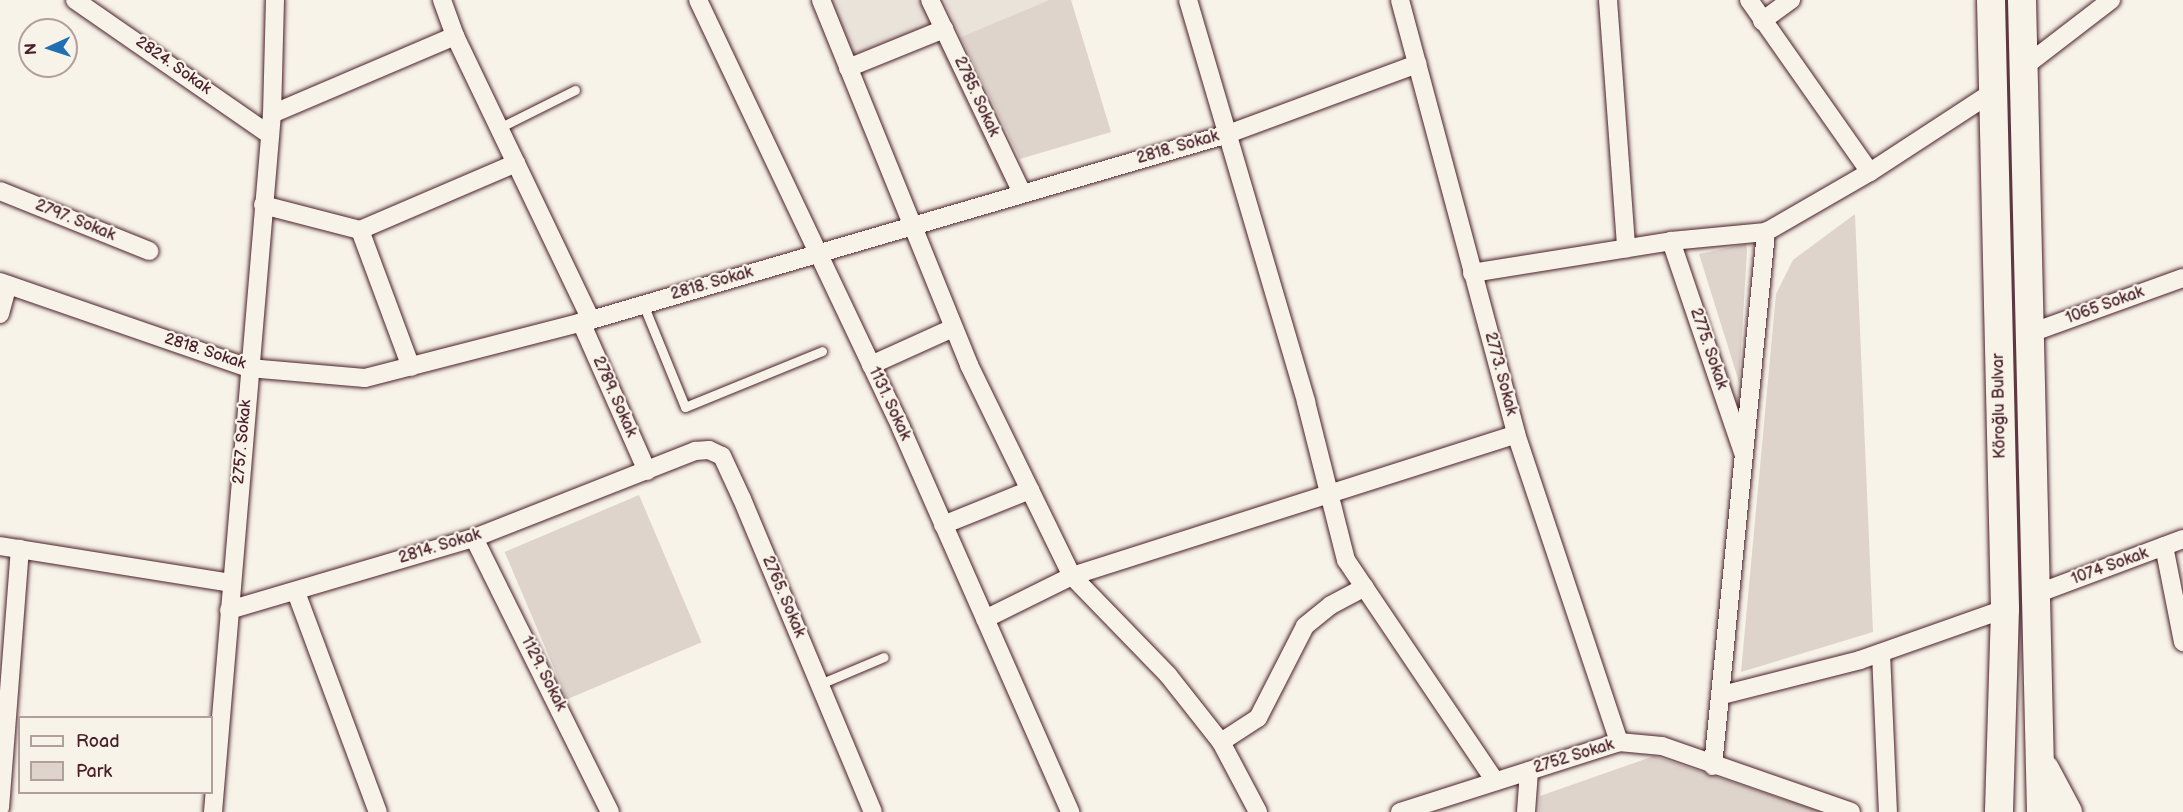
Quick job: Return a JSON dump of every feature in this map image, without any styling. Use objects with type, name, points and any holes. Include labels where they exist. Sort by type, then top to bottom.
[{"type":"main road","name":"Köroğlu Bulvar","points":[[1991,0],[1991,93],[2005,609],[1999,812]]},
{"type":"main road","name":"Köroğlu Bulvar","points":[[2022,0],[2028,334],[2041,812]]},
{"type":"main road","points":[[2041,760],[2068,812]]},
{"type":"street","name":"2824. Sokak","points":[[75,0],[270,135]]},
{"type":"street","name":"2757. Sokak","points":[[213,812],[214,755],[229,610],[272,114],[275,0]]},
{"type":"street","name":"2789. Sokak","points":[[442,0],[455,36],[516,163],[586,321],[647,471]]},
{"type":"street","name":"1131. Sokak","points":[[698,0],[871,365],[1070,812]]},
{"type":"street","points":[[821,0],[954,328],[1072,576],[1168,675],[1221,742],[1258,812]]},
{"type":"street","name":"2785. Sokak","points":[[930,0],[1022,193]]},
{"type":"street","points":[[1188,0],[1330,493],[1346,560],[1495,781]]},
{"type":"street","name":"2773. Sokak","points":[[1400,0],[1516,434],[1619,742]]},
{"type":"street","points":[[1608,0],[1626,248]]},
{"type":"street","points":[[1749,0],[1870,172]]},
{"type":"street","points":[[1762,21],[1791,0]]},
{"type":"street","points":[[2024,67],[2111,0]]},
{"type":"street","points":[[848,68],[944,29]]},
{"type":"street","points":[[272,114],[455,36]]},
{"type":"street","name":"2818. Sokak","points":[[4,284],[249,368],[365,378],[586,321],[1228,134],[1417,64]]},
{"type":"street","points":[[1473,273],[1671,241],[1766,232],[1870,172],[1991,93]]},
{"type":"street","points":[[263,206],[360,230],[516,163]]},
{"type":"street","name":"2797. Sokak","points":[[0,191],[149,251]]},
{"type":"street","points":[[360,230],[411,367]]},
{"type":"street","points":[[1713,766],[1722,695],[1766,232]]},
{"type":"street","name":"2775. Sokak","points":[[1671,241],[1745,458]]},
{"type":"street","name":"1065 Sokak","points":[[2028,334],[2183,278]]},
{"type":"street","points":[[0,314],[4,284]]},
{"type":"street","points":[[871,365],[954,328]]},
{"type":"street","points":[[985,619],[1072,576],[1516,434]]},
{"type":"street","name":"2765. Sokak","points":[[647,471],[694,451],[708,450],[722,456],[873,812]]},
{"type":"street","name":"2814. Sokak","points":[[229,610],[474,538],[647,471]]},
{"type":"street","points":[[943,525],[1030,490]]},
{"type":"street","name":"1129. Sokak","points":[[474,538],[610,812]]},
{"type":"street","name":"1074 Sokak","points":[[2036,594],[2183,539]]},
{"type":"street","points":[[0,546],[231,583]]},
{"type":"street","points":[[2164,546],[2183,642]]},
{"type":"street","points":[[0,808],[8,740],[20,549]]},
{"type":"street","points":[[1221,742],[1258,718],[1305,626],[1331,605],[1365,587]]},
{"type":"street","points":[[296,591],[378,812]]},
{"type":"street","points":[[1722,695],[1881,653],[2005,609]]},
{"type":"street","points":[[1881,653],[1888,812]]},
{"type":"street","name":"2752 Sokak","points":[[1400,812],[1619,742],[1662,746],[1713,766],[1851,812]]},
{"type":"street","points":[[1526,812],[1529,771]]},
{"type":"lane","points":[[499,128],[575,90]]},
{"type":"lane","points":[[643,304],[685,408],[822,351]]},
{"type":"lane","points":[[820,684],[884,657]]},
{"type":"shaded area","points":[[829,0],[940,0],[1021,172],[1003,182],[928,26],[853,55]]},
{"type":"shaded area","points":[[944,0],[1049,0],[961,37]]},
{"type":"green space","points":[[1049,0],[1071,0],[1111,132],[1020,159],[961,37]]},
{"type":"green space","points":[[1855,214],[1873,632],[1741,672],[1776,294],[1793,260]]},
{"type":"green space","points":[[1746,244],[1747,251],[1739,382],[1699,254]]},
{"type":"green space","points":[[639,495],[702,642],[567,699],[505,552]]},
{"type":"green space","points":[[1654,756],[1821,812],[1539,812],[1540,796]]}]
